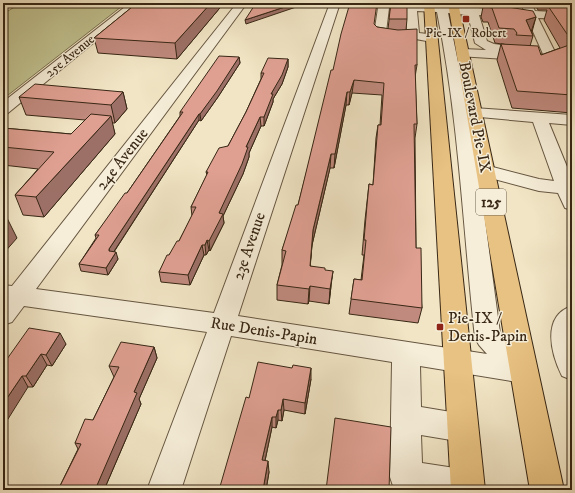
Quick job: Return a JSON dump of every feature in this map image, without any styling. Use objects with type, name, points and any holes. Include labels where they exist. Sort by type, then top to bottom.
[{"type":"main road","name":"Boulevard Pie-IX","points":[[435,5],[430,22],[448,46],[474,113],[548,490]]},
{"type":"main road","name":"Boulevard Pie-IX","points":[[454,6],[448,46],[435,83],[468,489]]},
{"type":"street","name":"25e Avenue","points":[[3,110],[136,3]]},
{"type":"street","name":"24e Avenue","points":[[8,302],[242,3]]},
{"type":"street","name":"23e Avenue","points":[[164,490],[335,3]]},
{"type":"street","points":[[359,3],[410,6],[454,6],[472,11],[501,13],[572,9]]},
{"type":"street","points":[[384,4],[380,35],[413,36],[448,46],[537,63],[552,58],[529,11]]},
{"type":"street","points":[[435,5],[444,15],[448,46],[453,66],[471,184],[479,271],[488,338],[524,371]]},
{"type":"street","points":[[410,6],[413,36]]},
{"type":"street","points":[[472,11],[481,43],[484,46],[494,49],[563,54]]},
{"type":"street","points":[[529,11],[572,16]]},
{"type":"street","points":[[529,11],[572,21]]},
{"type":"street","points":[[412,21],[430,22]]},
{"type":"street","points":[[435,83],[445,63],[448,46]]},
{"type":"street","points":[[474,113],[572,120]]},
{"type":"street","points":[[539,118],[570,194]]},
{"type":"street","points":[[485,171],[570,194]]},
{"type":"street","name":"Rue Denis-Papin","points":[[8,302],[222,324],[524,371]]},
{"type":"street","points":[[572,316],[564,327],[563,333],[572,368]]},
{"type":"street","points":[[406,352],[406,477],[468,489]]},
{"type":"street","points":[[406,418],[463,428]]},
{"type":"green space","points":[[21,3],[126,3],[3,99],[3,14]]},
{"type":"building","points":[[137,3],[211,3],[175,43],[94,38]]},
{"type":"building","points":[[256,3],[297,3],[245,20]]},
{"type":"building","points":[[350,3],[377,3],[374,24],[377,27],[398,30],[417,29],[417,65],[415,65],[417,124],[414,124],[416,248],[421,248],[422,308],[351,299],[354,279],[362,280],[369,184],[373,185],[378,125],[381,125],[384,83],[354,80],[350,92],[347,92],[335,154],[331,154],[313,230],[310,266],[325,268],[325,270],[333,271],[330,289],[310,286],[309,289],[277,285],[286,251],[282,250],[296,205],[298,205],[331,70],[333,70]]},
{"type":"building","points":[[391,3],[407,3],[407,19],[389,19]]},
{"type":"building","points":[[485,3],[506,4],[508,7],[533,11],[536,17],[526,20],[533,36],[516,35],[517,33],[514,29],[499,28],[492,8],[486,7]]},
{"type":"building","points":[[548,6],[572,6],[572,34],[567,34]]},
{"type":"building","points":[[501,44],[538,46],[541,55],[572,44],[572,95],[517,91]]},
{"type":"building","points":[[219,56],[239,57],[109,249],[109,251],[116,252],[106,268],[79,264],[99,235],[95,235],[125,193],[127,193],[183,112],[180,112]]},
{"type":"building","points":[[268,58],[288,59],[282,75],[271,94],[273,94],[264,117],[260,117],[246,147],[248,147],[242,164],[219,213],[223,214],[209,241],[207,240],[205,245],[202,245],[188,275],[159,272],[167,255],[169,255],[177,241],[179,241],[196,207],[191,207],[208,172],[206,172],[219,148],[228,146],[246,112],[264,73],[261,73]]},
{"type":"building","points":[[35,84],[123,92],[111,105],[19,97]]},
{"type":"building","points":[[91,114],[111,116],[36,197],[15,195],[54,152],[3,147],[3,128],[71,134]]},
{"type":"building","points":[[29,328],[60,333],[46,355],[41,354],[26,376],[22,376],[3,404],[3,364]]},
{"type":"building","points":[[121,342],[154,347],[134,392],[137,393],[95,490],[58,490],[81,444],[75,443],[85,419],[93,420],[119,367],[109,366]]},
{"type":"building","points":[[258,362],[292,368],[293,365],[311,368],[305,403],[283,399],[281,410],[278,410],[276,417],[272,417],[262,460],[268,461],[263,490],[219,490],[246,397],[249,398]]},
{"type":"building","points":[[335,418],[391,427],[389,490],[326,490]]},
{"type":"place","name":"Pie-IX / Robert","points":[[466,19]]},
{"type":"place","name":"Pie-IX / Denis-Papin","points":[[440,327]]}]
